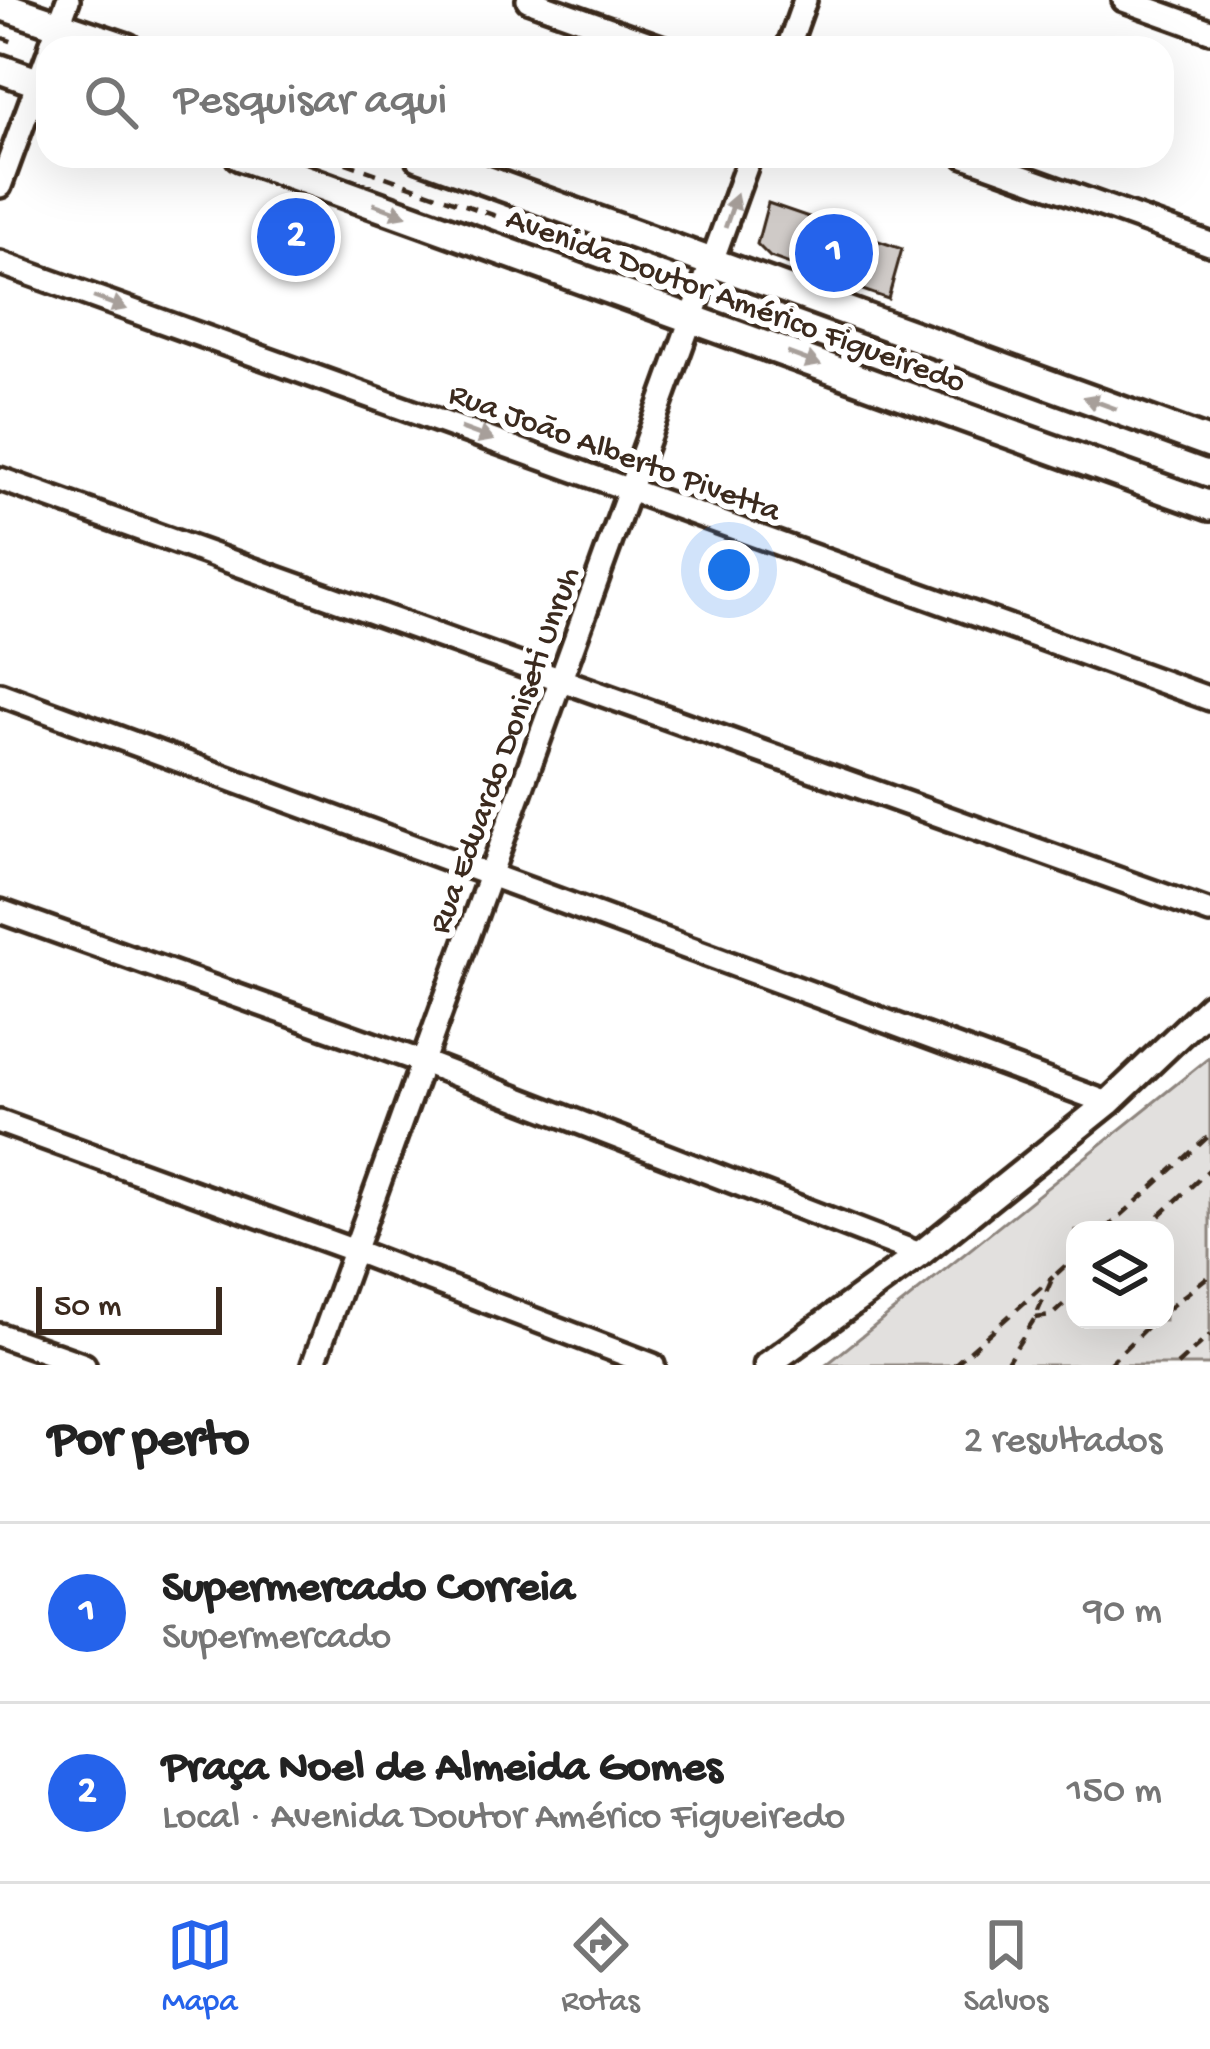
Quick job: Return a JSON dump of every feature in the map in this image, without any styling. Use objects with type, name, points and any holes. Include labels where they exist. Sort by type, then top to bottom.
[{"type":"main road","points":[[0,5],[56,32]]},
{"type":"main road","points":[[0,69],[36,82]]},
{"type":"main road","name":"Avenida Doutor Américo Figueiredo","points":[[273,168],[1210,506]]},
{"type":"main road","name":"Avenida Doutor Américo Figueiredo","points":[[451,168],[1210,443]]},
{"type":"street","points":[[528,0],[629,36]]},
{"type":"street","points":[[792,36],[805,0]]},
{"type":"street","points":[[1124,0],[1210,31]]},
{"type":"street","points":[[0,186],[36,101]]},
{"type":"street","name":"Rua Eduardo Doniseti Unruh","points":[[313,1365],[747,168]]},
{"type":"street","points":[[998,168],[1210,244]]},
{"type":"street","name":"Rua João Alberto Pivetta","points":[[0,263],[1210,698]]},
{"type":"street","points":[[0,479],[1210,912]]},
{"type":"street","points":[[0,694],[1108,1103]]},
{"type":"street","points":[[0,911],[423,1061],[920,1254]]},
{"type":"street","points":[[767,1365],[920,1254],[1108,1103],[1210,1006]]},
{"type":"street","points":[[0,1122],[653,1365]]},
{"type":"street","points":[[0,1335],[84,1365]]},
{"type":"path","points":[[0,37],[14,42]]},
{"type":"path","points":[[360,168],[637,265]]},
{"type":"path","points":[[1115,1221],[1210,1135]]},
{"type":"path","points":[[1154,1221],[1210,1169]]},
{"type":"path","points":[[953,1365],[1066,1265]]},
{"type":"path","points":[[1174,1304],[1210,1275]]},
{"type":"path","points":[[1005,1365],[1035,1318],[1053,1277]]},
{"type":"path","points":[[1035,1318],[1051,1316],[1066,1302]]},
{"type":"path","points":[[1108,1365],[1145,1329]]},
{"type":"path","points":[[1177,1365],[1210,1335]]},
{"type":"shaded area","points":[[1210,1057],[1210,1365],[826,1365]]},
{"type":"building","points":[[768,203],[902,249],[888,299],[770,257],[757,244]]},
{"type":"place","name":"Praça Noel de Almeida Gomes","points":[[296,237]]},
{"type":"place","name":"Supermercado Correia","points":[[834,253]]}]
